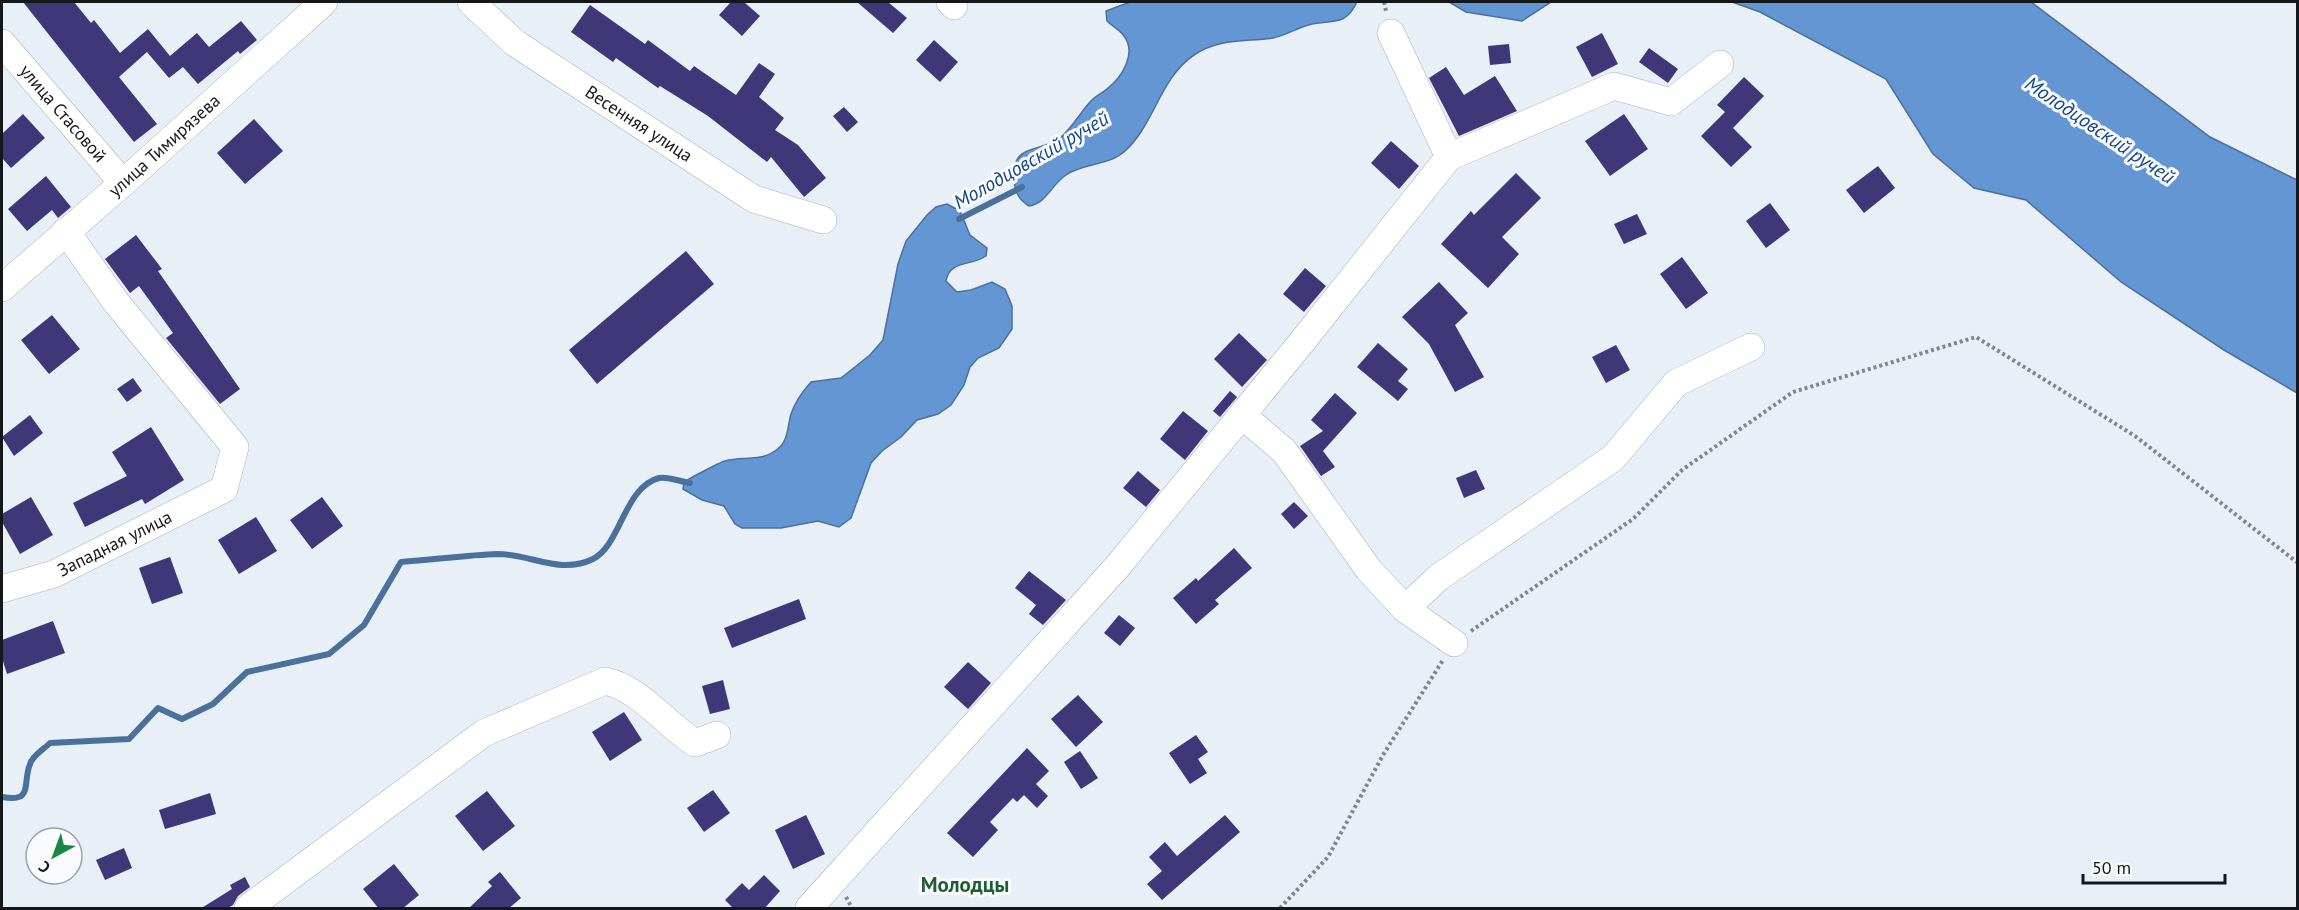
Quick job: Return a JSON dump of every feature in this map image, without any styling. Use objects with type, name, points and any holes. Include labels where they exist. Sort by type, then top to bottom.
[{"type":"street","name":"улица Тимирязева","points":[[2,288],[123,183],[324,2]]},
{"type":"street","name":"Весенняя улица","points":[[471,2],[515,43],[754,200],[823,220]]},
{"type":"street","points":[[1391,33],[1449,157]]},
{"type":"street","name":"улица Стасовой","points":[[2,44],[123,183]]},
{"type":"street","points":[[809,909],[1117,567],[1449,157],[1614,86],[1671,102],[1720,64]]},
{"type":"street","name":"Западная улица","points":[[2,589],[54,574],[224,489],[236,447],[115,301],[66,231]]},
{"type":"street","points":[[1405,609],[1439,577],[1613,458],[1676,384],[1751,347]]},
{"type":"street","points":[[1242,414],[1284,451],[1369,570],[1405,609],[1454,643]]},
{"type":"street","points":[[248,909],[484,733],[605,681],[623,685],[678,732],[695,743],[717,735]]},
{"type":"path","points":[[1280,909],[1329,857],[1383,755],[1454,643],[1633,519],[1682,470],[1793,392],[1976,337],[2135,436],[2298,563]]},
{"type":"water","points":[[1130,2],[1357,2],[1353,10],[1343,19],[1312,24],[1273,38],[1223,43],[1194,55],[1173,76],[1143,128],[1125,151],[1119,156],[1072,171],[1061,179],[1045,198],[1029,206],[1022,201],[1015,188],[1014,167],[1017,159],[1029,150],[1060,138],[1086,106],[1118,78],[1128,57],[1128,43],[1124,36],[1107,21],[1106,11]]},
{"type":"water","points":[[1449,2],[1551,2],[1522,21],[1466,12]]},
{"type":"water","points":[[1732,2],[2031,2],[2210,137],[2297,180],[2297,393],[2224,350],[2121,282],[2026,200],[1974,188],[1933,154],[1886,79],[1760,12]]},
{"type":"water","points":[[947,204],[960,211],[970,235],[987,248],[986,256],[956,266],[948,274],[946,281],[957,292],[971,290],[992,282],[1005,289],[1012,306],[1012,329],[999,348],[978,358],[970,367],[964,385],[951,405],[938,414],[917,420],[871,463],[851,518],[839,527],[818,521],[781,528],[742,528],[735,524],[724,506],[702,500],[683,489],[684,482],[722,462],[763,457],[775,451],[785,439],[795,405],[811,382],[841,378],[870,355],[883,340],[898,264],[906,241],[927,215],[936,207]]},
{"type":"building","points":[[23,2],[74,2],[91,23],[94,20],[120,53],[148,29],[170,56],[197,33],[209,47],[241,21],[257,40],[240,54],[238,51],[198,84],[183,67],[169,78],[147,52],[119,77],[157,124],[134,142]]},
{"type":"building","points":[[731,2],[744,2],[760,16],[742,36],[719,15]]},
{"type":"building","points":[[857,2],[888,2],[907,18],[893,33]]},
{"type":"building","points":[[590,5],[645,44],[648,40],[690,71],[694,66],[736,95],[759,63],[775,74],[759,97],[784,118],[775,130],[798,145],[826,178],[804,197],[771,157],[767,162],[708,116],[660,86],[658,88],[616,58],[613,62],[571,32]]},
{"type":"building","points":[[1602,33],[1618,64],[1592,77],[1576,47]]},
{"type":"building","points":[[934,40],[958,62],[940,82],[916,60]]},
{"type":"building","points":[[1509,44],[1511,63],[1490,65],[1488,46]]},
{"type":"building","points":[[1649,48],[1678,69],[1668,83],[1639,62]]},
{"type":"building","points":[[1446,67],[1464,95],[1495,76],[1517,111],[1459,136],[1429,78]]},
{"type":"building","points":[[1744,77],[1764,96],[1733,128],[1752,147],[1731,167],[1701,136],[1725,112],[1717,105]]},
{"type":"building","points":[[844,107],[858,122],[847,132],[833,116]]},
{"type":"building","points":[[23,114],[45,138],[11,168],[2,158],[2,134]]},
{"type":"building","points":[[1624,114],[1648,149],[1610,176],[1585,141]]},
{"type":"building","points":[[254,119],[283,151],[245,184],[217,153]]},
{"type":"building","points":[[1391,141],[1419,166],[1399,189],[1371,163]]},
{"type":"building","points":[[1878,166],[1895,188],[1864,213],[1846,190]]},
{"type":"building","points":[[1516,173],[1541,198],[1502,237],[1519,254],[1488,288],[1441,244],[1471,211],[1474,215]]},
{"type":"building","points":[[46,176],[71,207],[58,218],[52,210],[27,231],[8,209]]},
{"type":"building","points":[[1770,203],[1790,230],[1766,248],[1746,221]]},
{"type":"building","points":[[1637,214],[1647,234],[1624,244],[1614,224]]},
{"type":"building","points":[[136,235],[162,269],[158,271],[240,389],[220,404],[166,338],[173,333],[139,286],[130,293],[105,259]]},
{"type":"building","points":[[686,251],[714,284],[597,384],[569,350]]},
{"type":"building","points":[[1682,257],[1708,293],[1686,309],[1660,274]]},
{"type":"building","points":[[1305,268],[1326,286],[1304,312],[1283,294]]},
{"type":"building","points":[[1439,282],[1468,313],[1455,325],[1484,377],[1455,392],[1429,344],[1402,317]]},
{"type":"building","points":[[52,315],[80,349],[49,374],[21,340]]},
{"type":"building","points":[[1239,333],[1267,360],[1242,387],[1214,359]]},
{"type":"building","points":[[1378,343],[1408,369],[1398,381],[1408,389],[1398,401],[1357,367]]},
{"type":"building","points":[[1616,345],[1630,370],[1606,383],[1592,357]]},
{"type":"building","points":[[133,378],[142,391],[127,402],[117,389]]},
{"type":"building","points":[[1230,391],[1237,397],[1220,417],[1213,411]]},
{"type":"building","points":[[1335,393],[1357,413],[1323,451],[1335,467],[1321,476],[1300,446],[1323,431],[1311,420]]},
{"type":"building","points":[[1183,411],[1208,431],[1185,460],[1160,439]]},
{"type":"building","points":[[30,415],[43,433],[14,456],[2,437]]},
{"type":"building","points":[[151,427],[184,480],[145,504],[142,499],[85,527],[73,503],[127,476],[112,452]]},
{"type":"building","points":[[1476,470],[1485,489],[1464,498],[1456,478]]},
{"type":"building","points":[[1138,471],[1160,490],[1146,507],[1123,488]]},
{"type":"building","points":[[31,497],[53,535],[20,554],[2,522],[2,514]]},
{"type":"building","points":[[322,497],[343,526],[312,549],[290,520]]},
{"type":"building","points":[[1294,502],[1308,516],[1294,529],[1281,514]]},
{"type":"building","points":[[256,517],[277,551],[239,574],[218,540]]},
{"type":"building","points":[[1234,548],[1252,568],[1215,600],[1219,604],[1196,624],[1173,598],[1196,578],[1198,581]]},
{"type":"building","points":[[170,557],[183,593],[152,604],[139,568]]},
{"type":"building","points":[[1029,571],[1066,600],[1043,625],[1029,614],[1036,605],[1015,588]]},
{"type":"building","points":[[799,599],[806,619],[732,648],[724,628]]},
{"type":"building","points":[[1119,615],[1135,628],[1120,646],[1104,633]]},
{"type":"building","points":[[53,621],[65,653],[7,674],[2,658],[2,640]]},
{"type":"building","points":[[968,662],[991,683],[968,709],[944,687]]},
{"type":"building","points":[[723,680],[730,709],[710,714],[702,686]]},
{"type":"building","points":[[1078,695],[1103,722],[1076,747],[1051,719]]},
{"type":"building","points":[[624,712],[642,740],[610,761],[592,732]]},
{"type":"building","points":[[1196,735],[1208,752],[1198,759],[1207,773],[1190,784],[1169,753]]},
{"type":"building","points":[[1027,748],[1049,771],[1036,784],[1048,796],[1037,808],[1024,795],[1017,802],[1013,798],[990,822],[998,830],[973,857],[947,833]]},
{"type":"building","points":[[1080,751],[1098,778],[1081,789],[1064,762]]},
{"type":"building","points":[[713,790],[730,813],[704,832],[687,808]]},
{"type":"building","points":[[487,791],[515,826],[483,851],[455,816]]},
{"type":"building","points":[[210,793],[216,814],[165,829],[159,810]]},
{"type":"building","points":[[806,815],[825,854],[793,869],[775,830]]},
{"type":"building","points":[[1225,815],[1240,832],[1162,900],[1147,884],[1162,871],[1149,857],[1165,842],[1177,856]]},
{"type":"building","points":[[124,848],[132,868],[105,880],[96,860]]},
{"type":"building","points":[[394,864],[419,895],[402,909],[379,909],[363,889]]},
{"type":"building","points":[[500,872],[521,898],[508,909],[468,909],[492,886],[488,882]]},
{"type":"building","points":[[764,875],[780,891],[764,909],[734,909],[725,900],[742,883],[749,890]]},
{"type":"building","points":[[245,877],[250,887],[238,896],[233,905],[226,909],[200,909],[232,889],[230,885]]},
{"type":"waterway","name":"Молодцовский ручей","points":[[959,219],[1022,187]]},
{"type":"waterway","name":"Молодцовский ручей","points":[[2,797],[12,798],[23,794],[31,761],[50,743],[129,739],[158,708],[182,719],[213,704],[247,672],[329,654],[364,625],[401,562],[498,554],[557,564],[581,563],[593,559],[602,552],[610,542],[630,504],[647,483],[659,478],[690,483]]},
{"type":"district","name":"Молодцы","points":[[965,885]]}]
